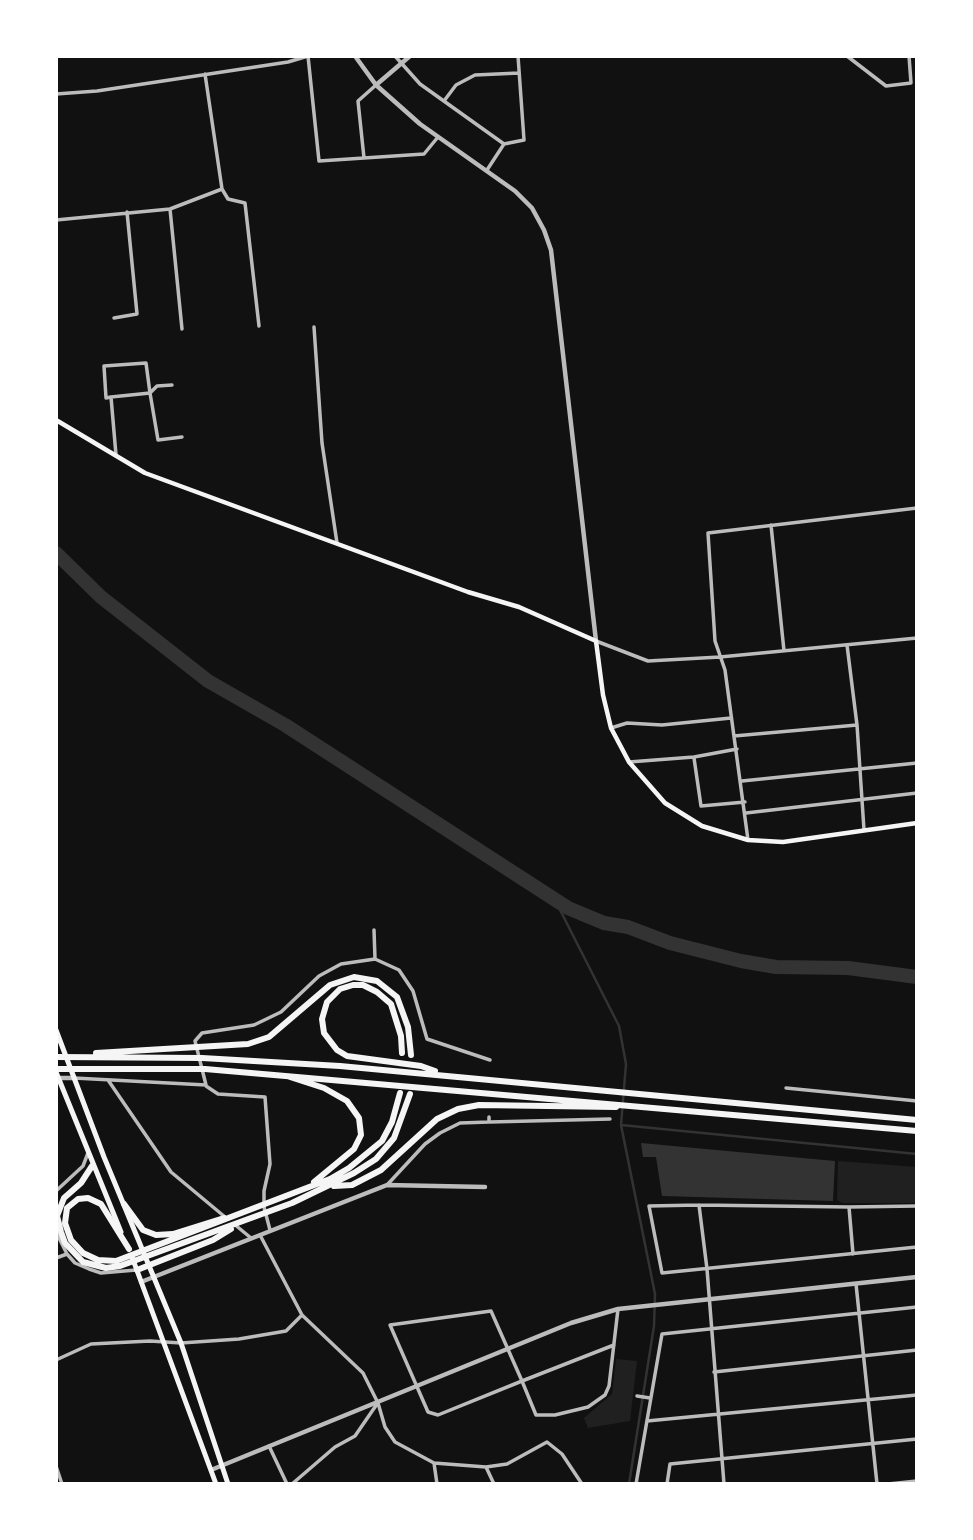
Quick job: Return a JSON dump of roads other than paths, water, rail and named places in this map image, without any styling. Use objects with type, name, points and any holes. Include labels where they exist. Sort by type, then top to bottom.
[{"type":"highway","points":[[57,1057],[130,1050],[227,1048],[269,1037],[331,985],[354,977],[377,981],[397,997],[408,1027],[411,1055]]},
{"type":"highway","points":[[402,1053],[401,1036],[391,1004],[377,992],[363,985],[353,985],[340,989],[327,1002],[322,1019],[324,1032],[337,1050],[347,1056],[421,1066],[444,1075]]},
{"type":"highway","points":[[56,1030],[181,1343],[228,1484]]},
{"type":"highway","points":[[57,1057],[202,1058],[444,1075],[917,1120]]},
{"type":"highway","points":[[216,1484],[137,1269],[92,1166],[57,1074],[205,1069],[917,1131]]},
{"type":"highway","points":[[288,1076],[324,1088],[347,1101],[359,1118],[361,1135],[354,1149],[309,1186]]},
{"type":"highway","points":[[129,1249],[101,1204],[88,1198],[78,1199],[67,1208],[65,1223],[71,1240],[83,1254],[118,1264],[330,1179],[368,1155],[392,1122],[400,1093]]},
{"type":"highway","points":[[92,1166],[80,1183],[64,1198],[57,1216],[65,1243],[83,1262],[106,1268],[245,1221],[332,1186],[376,1159],[394,1138],[410,1094]]},
{"type":"highway","points":[[332,1186],[352,1185],[381,1170],[437,1119],[458,1109],[478,1105],[598,1104]]},
{"type":"highway","points":[[124,1204],[143,1230],[156,1235],[173,1234],[214,1219],[232,1217]]},
{"type":"highway","points":[[137,1269],[213,1240],[245,1221]]},
{"type":"main road","points":[[56,420],[145,473],[468,592],[519,607],[596,641],[603,695],[611,729],[629,762],[651,790],[682,815],[724,835],[748,840],[810,841],[917,823]]},
{"type":"street","points":[[288,56],[288,62]]},
{"type":"street","points":[[56,94],[97,91],[288,62],[308,56],[319,161],[424,154],[438,136]]},
{"type":"street","points":[[355,56],[376,85],[438,136],[515,191],[532,208],[551,250],[596,641],[648,661],[720,657],[917,638]]},
{"type":"street","points":[[395,56],[420,84],[504,144]]},
{"type":"street","points":[[364,158],[358,101],[410,56]]},
{"type":"street","points":[[486,170],[504,144],[524,140],[518,56]]},
{"type":"street","points":[[847,56],[886,86],[911,83],[909,56]]},
{"type":"street","points":[[444,101],[456,85],[475,75],[519,73]]},
{"type":"street","points":[[205,74],[222,188],[228,199],[245,203],[259,326]]},
{"type":"street","points":[[56,220],[170,209],[222,188]]},
{"type":"street","points":[[170,209],[182,329]]},
{"type":"street","points":[[114,318],[137,314],[127,212]]},
{"type":"street","points":[[314,327],[322,443],[337,543]]},
{"type":"street","points":[[172,385],[157,386],[150,393],[106,398],[104,366],[146,363],[150,393],[158,440],[182,437]]},
{"type":"street","points":[[917,387],[917,408]]},
{"type":"street","points":[[111,397],[116,457]]},
{"type":"street","points":[[748,840],[725,670],[712,611],[708,533],[917,508]]},
{"type":"street","points":[[771,525],[784,651]]},
{"type":"street","points":[[847,645],[857,725],[864,832]]},
{"type":"street","points":[[611,729],[627,723],[662,725],[731,718]]},
{"type":"street","points":[[734,736],[857,725]]},
{"type":"street","points":[[629,762],[694,757],[737,749]]},
{"type":"street","points":[[694,757],[701,806],[744,802]]},
{"type":"street","points":[[742,781],[917,763]]},
{"type":"street","points":[[746,813],[917,793]]},
{"type":"street","points":[[374,930],[375,959]]},
{"type":"street","points":[[205,1085],[195,1041],[202,1033],[254,1025],[281,1012],[319,976],[341,964],[375,959],[399,970],[413,992],[430,1043],[490,1060]]},
{"type":"street","points":[[57,1074],[74,1078],[205,1085],[218,1094],[265,1097],[270,1164],[264,1191],[264,1207],[270,1230]]},
{"type":"street","points":[[107,1079],[171,1172],[251,1238]]},
{"type":"street","points":[[786,1088],[917,1101]]},
{"type":"street","points":[[387,1185],[425,1144],[440,1133],[460,1124],[489,1119],[610,1119]]},
{"type":"street","points":[[56,1191],[83,1166],[88,1153]]},
{"type":"street","points":[[141,1282],[387,1185],[485,1187]]},
{"type":"street","points":[[699,1205],[708,1269],[716,1415],[724,1484]]},
{"type":"street","points":[[917,1206],[649,1206],[662,1272],[917,1247]]},
{"type":"street","points":[[849,1207],[853,1254]]},
{"type":"street","points":[[56,1233],[75,1263],[101,1273],[137,1269]]},
{"type":"street","points":[[260,1234],[302,1315],[363,1373],[378,1403],[385,1427],[395,1442],[434,1463],[486,1467],[507,1464],[547,1442],[562,1454],[582,1484]]},
{"type":"street","points":[[56,1258],[67,1254]]},
{"type":"street","points":[[211,1469],[571,1323],[618,1309],[917,1277]]},
{"type":"street","points":[[856,1282],[877,1484]]},
{"type":"street","points":[[636,1484],[662,1334],[917,1307]]},
{"type":"street","points":[[614,1345],[522,1381],[438,1415],[428,1412],[390,1325],[491,1311],[522,1381],[536,1415],[555,1415],[588,1407],[605,1395],[614,1345],[618,1309]]},
{"type":"street","points":[[56,1360],[91,1344],[181,1343],[239,1339],[286,1331],[302,1315]]},
{"type":"street","points":[[714,1371],[917,1350]]},
{"type":"street","points":[[646,1421],[917,1395]]},
{"type":"street","points":[[637,1396],[650,1398]]},
{"type":"street","points":[[269,1446],[290,1484],[335,1447],[355,1436],[378,1403]]},
{"type":"street","points":[[667,1484],[670,1464],[917,1439]]},
{"type":"street","points":[[434,1463],[437,1484]]},
{"type":"street","points":[[56,1466],[62,1484]]},
{"type":"street","points":[[486,1467],[494,1484]]},
{"type":"street","points":[[888,1484],[917,1481]]},
{"type":"waterway","points":[[56,553],[101,597],[208,681],[285,725],[568,908],[604,923],[628,927],[670,943],[741,961],[776,967],[848,968],[917,977]]},
{"type":"waterway","points":[[554,898],[619,1026],[626,1064],[621,1125],[655,1294],[654,1326],[629,1484]]},
{"type":"waterway","points":[[621,1125],[917,1154]]}]
